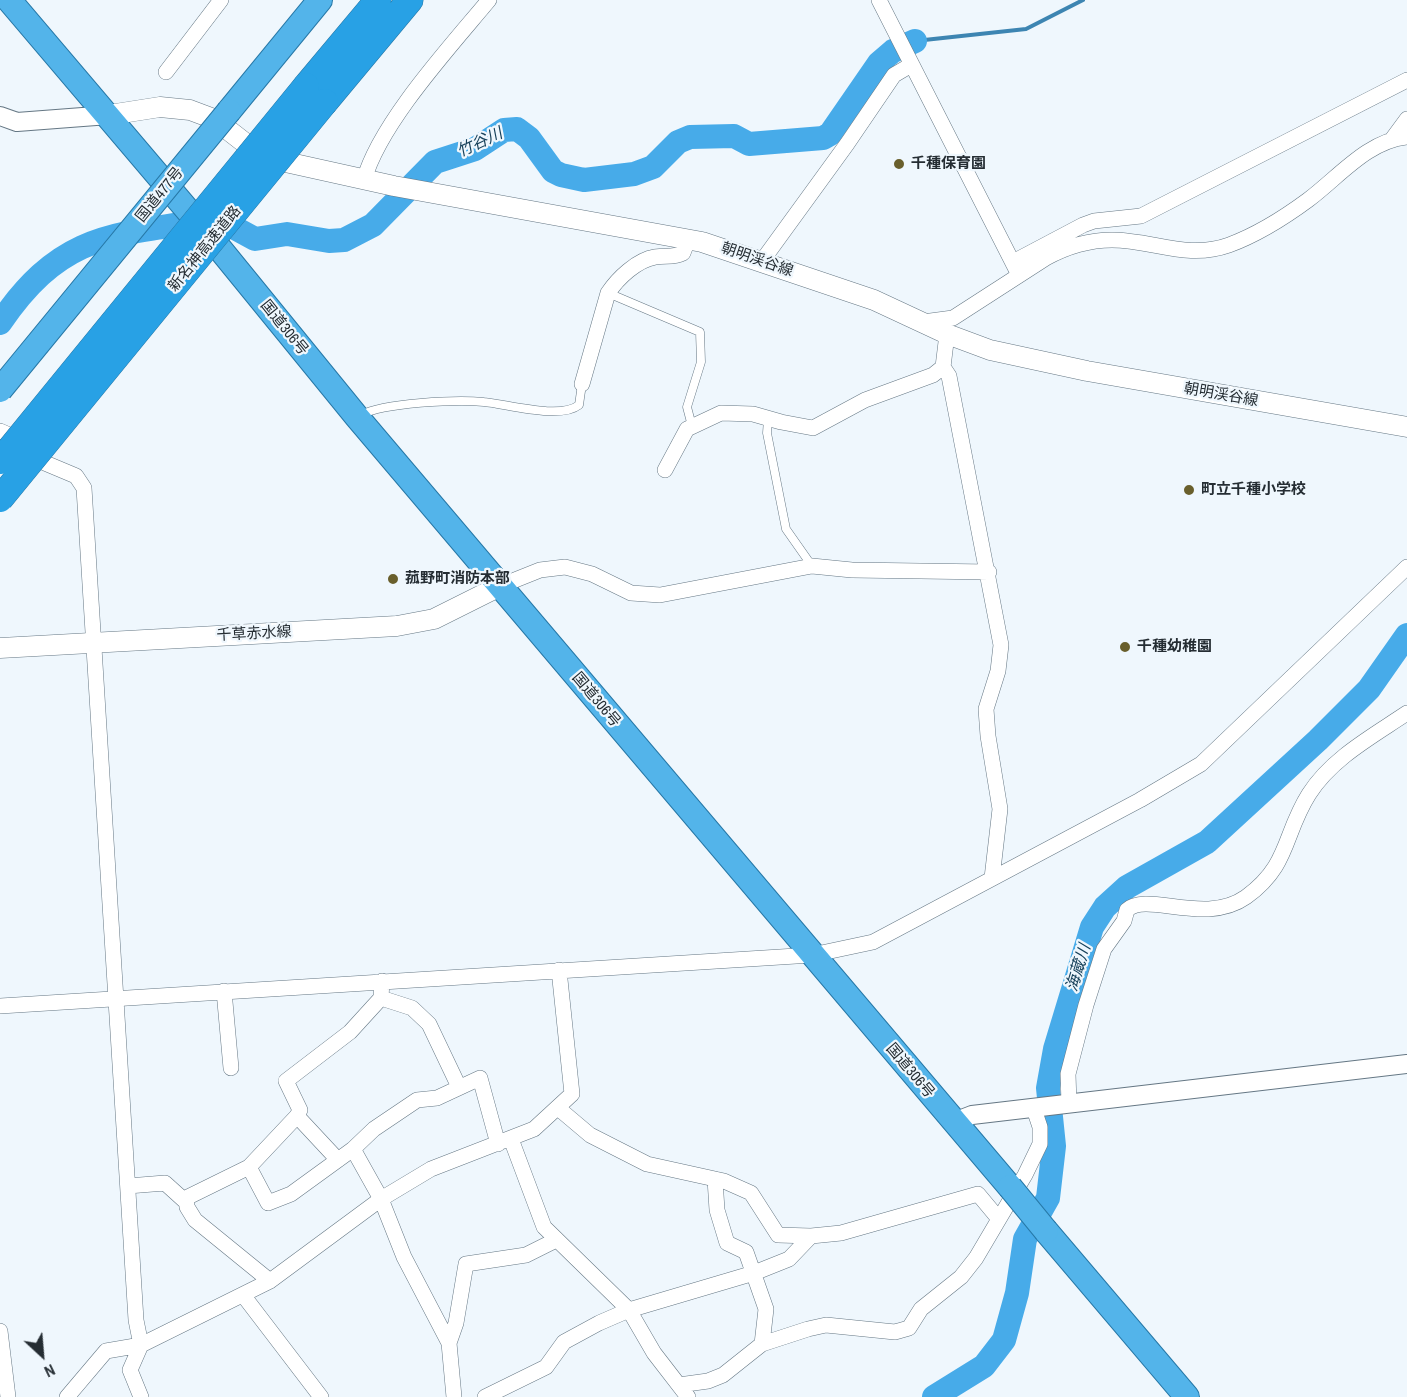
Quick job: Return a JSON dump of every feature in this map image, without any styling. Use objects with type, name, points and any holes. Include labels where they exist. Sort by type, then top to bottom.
[{"type":"highway","name":"国道306号","points":[[9,0],[109,115],[357,417],[1187,1397]]},
{"type":"highway","name":"国道477号","points":[[0,390],[320,0]]},
{"type":"highway","name":"新名神高速道路","points":[[0,499],[316,94],[378,0]]},
{"type":"highway","name":"新名神高速道路","points":[[0,461],[316,94],[410,0]]},
{"type":"main road","name":"朝明渓谷線","points":[[109,115],[160,107],[190,110],[214,120],[263,157],[394,186],[688,240],[762,261],[874,300],[947,334],[990,350],[1087,370],[1407,427]]},
{"type":"main road","name":"千草赤水線","points":[[0,648],[397,626],[434,619],[500,586]]},
{"type":"street","points":[[166,72],[221,0]]},
{"type":"street","points":[[364,180],[370,158],[420,84],[489,0]]},
{"type":"street","points":[[879,0],[1016,268]]},
{"type":"street","points":[[762,261],[894,75],[911,64]]},
{"type":"street","points":[[921,322],[953,318],[1016,268],[1083,225],[1095,221],[1142,216],[1407,80]]},
{"type":"street","points":[[0,116],[17,122],[109,115]]},
{"type":"street","points":[[1016,268],[1060,250],[1091,242],[1124,241],[1198,253],[1226,246],[1244,239],[1306,202],[1363,154],[1400,137],[1407,119]]},
{"type":"street","points":[[582,384],[608,293],[614,284],[639,263],[655,257],[674,258],[683,252],[688,240]]},
{"type":"street","points":[[947,334],[943,367],[949,376],[989,572],[1001,645],[998,671],[986,709],[1000,809],[992,878]]},
{"type":"street","points":[[665,470],[673,450],[687,429],[721,413],[734,411],[813,428],[865,400],[933,375],[943,367]]},
{"type":"street","points":[[0,431],[21,440],[45,463],[76,476],[84,488],[136,1320],[141,1345],[130,1370],[141,1397]]},
{"type":"street","points":[[500,586],[540,570],[565,567],[592,574],[631,593],[660,595],[812,566],[852,570],[989,572]]},
{"type":"street","points":[[0,1006],[812,955],[873,942],[1140,800],[1201,764],[1407,567]]},
{"type":"street","points":[[1066,1104],[1068,1074],[1086,1005],[1104,949],[1124,921],[1127,910],[1142,903],[1210,910],[1234,905],[1246,897],[1273,874],[1284,855],[1302,808],[1320,780],[1353,750],[1407,712]]},
{"type":"street","points":[[67,1397],[106,1351],[141,1345],[270,1281],[381,1198],[431,1169],[534,1129],[572,1094],[559,970]]},
{"type":"street","points":[[186,1202],[186,1198],[192,1193],[249,1167],[297,1116],[300,1110],[286,1081],[350,1032],[381,998],[382,981]]},
{"type":"street","points":[[224,991],[231,1068]]},
{"type":"street","points":[[381,998],[412,1008],[429,1024],[459,1088]]},
{"type":"street","points":[[954,1122],[972,1114],[1407,1064]]},
{"type":"street","points":[[249,1167],[268,1203],[291,1194],[353,1149],[374,1129],[417,1100],[437,1098],[480,1078],[504,1142],[544,1227],[628,1310],[654,1353],[684,1391],[723,1375],[762,1344],[786,1335],[826,1325],[903,1331],[909,1328],[921,1310],[962,1277],[998,1218],[1040,1144],[1040,1127],[1036,1108]]},
{"type":"street","points":[[558,1108],[590,1136],[647,1164],[715,1179],[751,1193],[778,1235],[811,1236],[841,1233],[978,1194],[998,1218]]},
{"type":"street","points":[[297,1116],[338,1160]]},
{"type":"street","points":[[353,1149],[381,1198],[404,1257],[449,1343],[454,1397]]},
{"type":"street","points":[[715,1179],[717,1210],[727,1243],[746,1252],[766,1309],[762,1344]]},
{"type":"street","points":[[128,1186],[165,1183],[186,1202],[195,1220],[270,1281]]},
{"type":"street","points":[[485,1397],[546,1367],[564,1342],[628,1310],[754,1273],[789,1259],[811,1236]]},
{"type":"street","points":[[449,1343],[456,1323],[466,1264],[526,1255],[556,1240]]},
{"type":"street","points":[[243,1295],[321,1397]]},
{"type":"street","points":[[0,1332],[8,1397]]},
{"type":"lane","points":[[608,293],[700,332],[701,362],[687,406],[692,426]]},
{"type":"lane","points":[[357,417],[381,407],[481,401],[529,411],[570,409],[579,405],[582,384]]},
{"type":"lane","points":[[768,419],[767,433],[786,529],[812,566]]},
{"type":"waterway","points":[[915,41],[1026,29],[1083,0]]},
{"type":"waterway","name":"竹谷川","points":[[0,323],[22,294],[44,271],[67,255],[90,244],[116,236],[210,220],[222,221],[255,239],[287,234],[329,241],[344,240],[373,225],[435,162],[475,149],[504,130],[517,129],[529,138],[553,171],[584,180],[634,174],[653,167],[678,142],[690,137],[734,136],[749,144],[823,138],[830,134],[879,63],[893,51],[915,41]]},
{"type":"waterway","name":"海蔵川","points":[[934,1397],[984,1366],[1004,1340],[1017,1293],[1025,1239],[1048,1198],[1054,1146],[1048,1088],[1055,1049],[1092,927],[1105,907],[1127,887],[1207,842],[1318,740],[1369,689],[1407,635]]},
{"type":"place","name":"千種保育園","points":[[899,164]]},
{"type":"place","name":"町立千種小学校","points":[[1189,490]]},
{"type":"place","name":"菰野町消防本部","points":[[393,579]]},
{"type":"place","name":"千種幼稚園","points":[[1125,647]]}]
